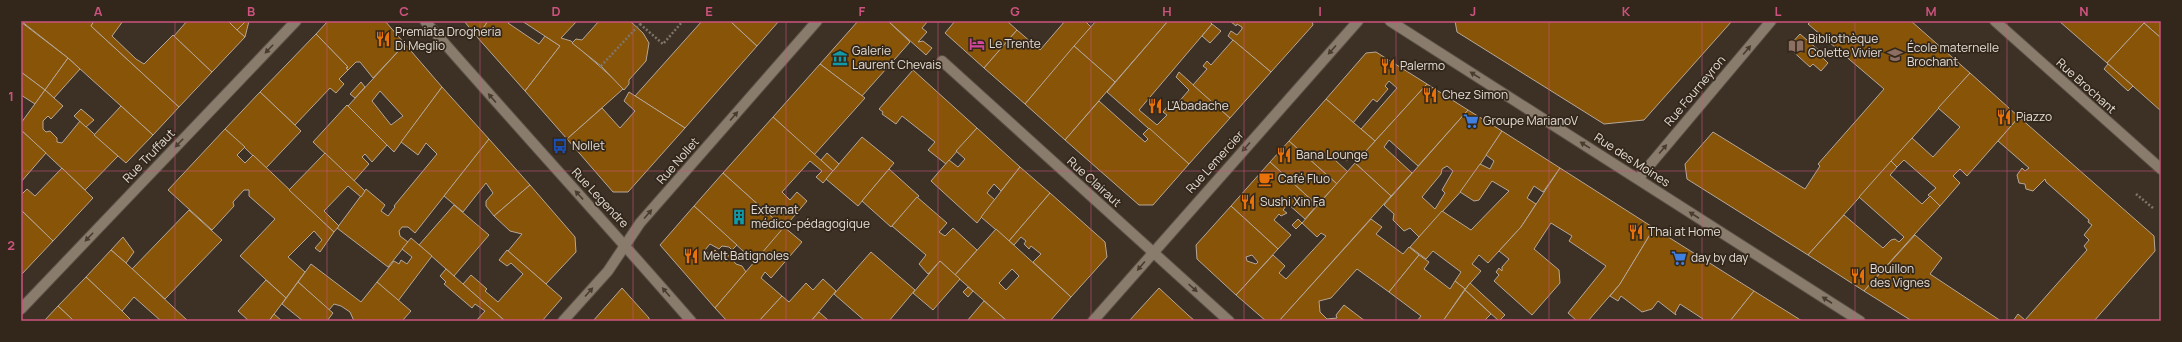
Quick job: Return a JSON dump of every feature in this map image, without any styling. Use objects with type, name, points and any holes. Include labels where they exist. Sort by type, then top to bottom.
[{"type":"street","name":"Rue Truffaut","points":[[21,308],[296,21]]},
{"type":"street","name":"Rue Legendre","points":[[425,21],[530,142],[625,245],[691,321]]},
{"type":"street","name":"Rue Nollet","points":[[563,321],[608,271],[640,223],[817,21]]},
{"type":"street","name":"Rue Lemercier","points":[[1093,321],[1358,21]]},
{"type":"street","name":"Rue des Moines","points":[[1390,21],[1860,321]]},
{"type":"street","name":"Rue Fourneyron","points":[[1638,179],[1771,21]]},
{"type":"street","name":"Rue Brochant","points":[[1995,21],[2161,169]]},
{"type":"street","name":"Rue Clairaut","points":[[942,61],[1229,321]]},
{"type":"path","points":[[637,21],[663,44],[683,21]]},
{"type":"path","points":[[601,66],[640,24]]},
{"type":"path","points":[[2136,194],[2153,208]]},
{"type":"building","points":[[21,21],[94,21],[91,26],[179,107],[153,135],[68,58]]},
{"type":"building","points":[[94,21],[123,21],[112,36],[136,59],[144,64],[173,35],[212,72],[179,107],[91,26]]},
{"type":"building","points":[[187,21],[228,21],[245,37],[212,72],[174,36]]},
{"type":"building","points":[[228,21],[246,21],[237,30]]},
{"type":"building","points":[[246,21],[249,21],[245,37],[237,30]]},
{"type":"building","points":[[328,21],[385,21],[405,44],[373,78],[360,62],[356,62],[348,70],[346,68],[348,67],[316,34]]},
{"type":"building","points":[[464,21],[488,21],[477,37]]},
{"type":"building","points":[[488,21],[509,21],[508,23],[539,44],[545,36],[560,46],[525,91],[477,37]]},
{"type":"building","points":[[522,21],[577,21],[561,38],[571,41],[623,87],[623,89],[567,139],[525,91],[560,46]]},
{"type":"building","points":[[599,21],[630,21],[643,33],[649,43],[646,61],[629,80],[629,84],[624,90],[601,66],[572,43],[576,39],[582,40]]},
{"type":"building","points":[[702,21],[730,21],[757,46],[685,128],[635,96]]},
{"type":"building","points":[[730,21],[779,21],[757,46]]},
{"type":"building","points":[[858,21],[888,21],[910,42],[862,96],[820,64]]},
{"type":"building","points":[[888,21],[928,21],[922,28],[927,32],[918,42],[923,41],[932,48],[926,55]]},
{"type":"building","points":[[955,21],[1007,21],[1017,30],[984,68],[945,33]]},
{"type":"building","points":[[1065,21],[1085,21],[1091,27],[1025,104],[984,68],[1017,30],[1040,50]]},
{"type":"building","points":[[1096,21],[1168,21],[1115,82],[1074,46]]},
{"type":"building","points":[[1168,21],[1209,21],[1212,24],[1139,110],[1157,125],[1167,115],[1163,112],[1167,107],[1171,111],[1189,90],[1176,77],[1179,72],[1230,118],[1189,164],[1107,92]]},
{"type":"building","points":[[1230,21],[1312,21],[1313,25],[1271,72],[1228,36],[1231,31],[1237,35],[1242,29],[1242,27],[1237,24],[1236,26]]},
{"type":"building","points":[[1455,21],[1732,21],[1644,120],[1604,124],[1457,32]]},
{"type":"building","points":[[1811,21],[1911,21],[1970,73],[1808,255],[1687,179],[1685,164],[1713,132],[1805,189],[1820,166],[1818,164],[1884,89],[1808,24]]},
{"type":"building","points":[[2059,21],[2146,21],[2107,63]]},
{"type":"building","points":[[2146,21],[2161,21],[2161,38],[2144,23]]},
{"type":"building","points":[[21,22],[68,58],[45,90],[21,72]]},
{"type":"building","points":[[2144,23],[2161,38],[2161,111],[2107,63]]},
{"type":"building","points":[[1212,24],[1221,31],[1210,43],[1202,36]]},
{"type":"building","points":[[316,34],[348,67],[346,68],[348,70],[339,79],[344,84],[336,93],[330,88],[295,125],[260,92]]},
{"type":"building","points":[[1800,34],[1822,53],[1821,56],[1828,63],[1821,71],[1813,64],[1810,67],[1788,47]]},
{"type":"building","points":[[1233,40],[1271,72],[1230,118],[1193,85],[1207,69],[1203,66],[1207,61],[1211,65]]},
{"type":"building","points":[[405,44],[442,87],[394,152],[348,106]],"holes":[[[380,91],[403,116],[391,125],[372,101]]]},
{"type":"building","points":[[1074,46],[1115,82],[1065,140],[1025,104]]},
{"type":"building","points":[[1376,52],[1427,84],[1375,141],[1361,129],[1397,88],[1389,81],[1385,86],[1388,89],[1377,102],[1373,99],[1353,123],[1326,99],[1366,53]]},
{"type":"building","points":[[68,58],[80,69],[54,98],[45,90]]},
{"type":"building","points":[[820,64],[865,98],[814,155],[773,117]]},
{"type":"building","points":[[2108,64],[2133,86],[2128,91],[2104,69]]},
{"type":"building","points":[[913,70],[977,128],[946,164],[928,150],[935,142],[902,116],[896,124],[882,114],[883,112],[879,109]]},
{"type":"building","points":[[21,72],[45,90],[35,104],[21,95]]},
{"type":"building","points":[[1970,73],[2019,117],[1967,176],[1960,169],[1953,176],[1960,183],[1940,206],[1928,195],[1936,188],[1904,160],[1897,167],[1891,161],[1912,138],[1933,157],[1960,127],[1938,108]]},
{"type":"building","points":[[361,82],[365,87],[355,98],[350,94]]},
{"type":"building","points":[[1427,84],[1468,110],[1418,166],[1389,140],[1384,147],[1412,173],[1391,196],[1355,163]]},
{"type":"building","points":[[442,87],[489,139],[415,233],[408,227],[402,227],[399,231],[400,236],[408,242],[388,267],[337,228],[366,189],[385,205],[381,211],[388,216],[395,207],[394,206],[437,154],[426,143],[418,155],[401,142]]},
{"type":"building","points":[[45,90],[63,106],[51,119],[48,116],[43,121],[43,129],[46,132],[50,131],[57,138],[57,142],[62,143],[80,121],[118,156],[85,190],[21,130],[21,123]]},
{"type":"building","points":[[260,92],[301,131],[266,168],[225,129]]},
{"type":"building","points":[[629,92],[685,128],[628,192],[613,192],[567,139],[602,108],[620,128],[635,111],[624,101]]},
{"type":"building","points":[[1326,99],[1375,141],[1356,162],[1350,158],[1347,161],[1338,154],[1334,159],[1348,172],[1337,184],[1289,141]]},
{"type":"building","points":[[1099,101],[1145,142],[1148,139],[1143,134],[1149,128],[1189,164],[1153,205],[1139,205],[1065,140]]},
{"type":"building","points":[[347,105],[387,145],[372,162],[365,154],[362,157],[369,164],[354,181],[313,142]]},
{"type":"building","points":[[121,106],[153,135],[126,163],[94,135]]},
{"type":"building","points":[[81,109],[94,120],[86,127],[74,116]]},
{"type":"building","points":[[1468,110],[1502,131],[1466,186],[1419,237],[1410,228],[1404,231],[1393,220],[1394,214],[1384,205]],"holes":[[[1447,166],[1453,171],[1442,190],[1445,193],[1435,209],[1422,197],[1441,174],[1442,169]]]},
{"type":"building","points":[[773,117],[833,171],[823,183],[816,177],[822,171],[810,161],[782,192],[790,200],[797,192],[807,201],[784,228],[723,173]]},
{"type":"building","points":[[2019,117],[2154,236],[2155,251],[2094,321],[2013,321],[2018,314],[2025,320],[2087,250],[2084,246],[2089,240],[2084,235],[2092,225],[2088,222],[2089,220],[2046,182],[2045,179],[2033,191],[2026,189],[2025,184],[2019,183],[2017,175],[2022,168],[2025,171],[2029,168],[1998,141]]},
{"type":"building","points":[[977,128],[1020,167],[1001,191],[994,184],[987,193],[995,200],[977,223],[931,181],[949,160],[958,167],[965,159],[956,151]]},
{"type":"building","points":[[225,129],[245,147],[237,155],[245,163],[253,155],[334,232],[320,252],[315,248],[322,240],[314,231],[288,257],[305,272],[286,298],[240,256],[275,219],[249,196],[249,190],[244,190],[233,202],[234,206],[212,230],[168,190]]},
{"type":"building","points":[[21,130],[46,153],[21,182]]},
{"type":"building","points":[[1502,131],[1560,168],[1543,192],[1534,186],[1527,198],[1536,204],[1521,227],[1488,263],[1479,255],[1472,264],[1481,271],[1465,289],[1455,281],[1461,272],[1433,251],[1426,259],[1410,247],[1442,211],[1471,230],[1509,191],[1492,181],[1479,200],[1474,201],[1460,192],[1480,164],[1490,169],[1494,161],[1486,155]]},
{"type":"building","points":[[862,137],[894,163],[858,206],[826,179]]},
{"type":"building","points":[[489,139],[530,185],[494,216],[486,206],[486,201],[493,193],[486,183],[463,212],[444,196]]},
{"type":"building","points":[[1289,141],[1337,184],[1317,205],[1270,162]]},
{"type":"building","points":[[325,153],[365,191],[361,197],[348,186],[324,211],[339,226],[334,232],[289,190]]},
{"type":"building","points":[[827,153],[839,164],[833,171],[821,160]]},
{"type":"building","points":[[1891,161],[1897,167],[1890,175],[1922,204],[1930,196],[1940,206],[1864,291],[1808,255],[1844,215],[1883,248],[1891,240],[1895,239],[1899,242],[1904,237],[1859,197]]},
{"type":"building","points":[[1270,162],[1317,205],[1305,219],[1288,204],[1283,210],[1287,213],[1281,216],[1279,214],[1274,220],[1291,235],[1278,249],[1231,206]]},
{"type":"building","points":[[1355,163],[1391,196],[1279,321],[1266,321],[1236,295],[1273,255],[1285,266],[1279,273],[1286,279],[1326,236],[1321,233],[1317,237],[1302,223]]},
{"type":"building","points":[[1020,167],[1050,193],[1009,241],[981,217]]},
{"type":"building","points":[[62,168],[93,198],[53,241],[21,210],[21,195],[27,189],[35,196]]},
{"type":"building","points":[[1560,168],[1654,228],[1620,284],[1588,321],[1577,321],[1568,313],[1606,266],[1569,241],[1572,236],[1551,223],[1534,249],[1559,270],[1560,283],[1532,315],[1494,281],[1499,275],[1496,272],[1499,268],[1502,271],[1502,267],[1509,259],[1499,251],[1521,227]]},
{"type":"building","points":[[889,169],[919,196],[891,227],[862,201]]},
{"type":"building","name":"Externat médico-pédagogique","points":[[723,173],[784,228],[755,262],[694,206]]},
{"type":"building","points":[[530,185],[575,237],[576,252],[546,284],[508,251],[522,234],[510,231],[494,216]]},
{"type":"building","points":[[1050,193],[1105,242],[1107,257],[1071,297],[1033,262],[1041,254],[1031,246],[1029,249],[1024,244],[1026,241],[1021,237],[1014,245],[1009,241]]},
{"type":"building","points":[[917,197],[947,223],[939,232],[945,236],[953,228],[977,250],[955,275],[940,261],[928,274],[919,264],[926,255],[892,226]]},
{"type":"building","points":[[454,205],[489,235],[454,276],[419,245]]},
{"type":"building","points":[[694,206],[737,245],[732,250],[729,247],[722,246],[719,249],[710,244],[705,250],[709,255],[715,250],[719,254],[724,250],[736,264],[742,266],[746,272],[715,308],[660,245]]},
{"type":"building","points":[[1231,206],[1278,249],[1236,295],[1197,259],[1196,245]],"holes":[[[1252,255],[1258,262],[1256,264],[1247,261],[1246,257]]]},
{"type":"building","points":[[21,210],[53,241],[21,275]]},
{"type":"building","points":[[189,210],[222,240],[165,299],[132,269]]},
{"type":"building","points":[[1298,219],[1302,223],[1296,229],[1292,225]]},
{"type":"building","points":[[1371,219],[1382,227],[1376,234],[1403,254],[1409,247],[1419,255],[1389,292],[1357,269],[1331,298],[1319,301],[1320,312],[1327,319],[1337,318],[1336,315],[1344,305],[1365,321],[1279,321]]},
{"type":"building","points":[[784,227],[802,242],[771,278],[765,272],[761,278],[782,296],[759,321],[727,321],[715,308]]},
{"type":"building","points":[[1654,228],[1754,291],[1730,321],[1702,321],[1703,319],[1680,304],[1675,313],[1676,315],[1658,301],[1652,309],[1642,312],[1621,296],[1618,301],[1610,296],[1620,284]]},
{"type":"building","points":[[996,229],[1071,297],[1050,321],[1007,321],[955,275]],"holes":[[[1012,269],[1019,276],[1006,290],[999,283]]]},
{"type":"building","points":[[1915,235],[1942,258],[1930,274],[2001,321],[1912,321],[1864,291]]},
{"type":"building","points":[[123,237],[134,252],[126,263],[111,250]]},
{"type":"building","points":[[411,238],[432,256],[398,301],[377,282],[394,261],[399,264],[401,260],[407,264],[412,257],[402,249]]},
{"type":"building","points":[[111,250],[188,321],[161,321],[134,297],[122,311],[86,277]]},
{"type":"building","points":[[507,250],[562,298],[542,321],[505,321],[463,284],[471,275],[487,289],[485,291],[498,302],[523,274],[511,263],[507,266],[499,260]]},
{"type":"building","points":[[871,252],[915,290],[889,321],[865,321],[834,294]]},
{"type":"building","points":[[1419,255],[1429,262],[1424,269],[1450,289],[1455,281],[1465,289],[1443,321],[1417,321],[1421,316],[1389,292]]},
{"type":"building","points":[[940,261],[960,279],[933,310],[913,293]]},
{"type":"building","points":[[311,264],[361,302],[377,282],[411,311],[402,321],[354,321],[350,312],[341,306],[334,304],[329,310],[298,282]]},
{"type":"building","points":[[446,269],[505,321],[476,321],[485,311],[475,304],[472,308],[444,284],[446,282],[440,276]]},
{"type":"building","points":[[86,277],[132,321],[74,321],[58,306]]},
{"type":"building","points":[[823,279],[836,291],[811,321],[759,321],[782,296],[789,302],[806,283],[813,290]]},
{"type":"building","points":[[266,280],[286,298],[269,321],[249,321],[238,311]]},
{"type":"building","points":[[298,282],[333,313],[327,321],[303,321],[282,304]]},
{"type":"building","points":[[1470,283],[1505,315],[1499,321],[1465,290]]},
{"type":"building","points":[[968,287],[973,291],[968,297],[963,292]]},
{"type":"building","points":[[622,288],[649,318],[649,321],[593,321]]},
{"type":"building","points":[[1159,288],[1188,315],[1195,321],[1129,321]]},
{"type":"building","points":[[1465,290],[1491,314],[1484,321],[1443,321]]},
{"type":"building","points":[[1754,291],[1791,314],[1802,321],[1730,321]]},
{"type":"building","points":[[984,301],[1007,321],[967,321]]},
{"type":"building","points":[[58,306],[74,321],[44,321]]},
{"type":"building","points":[[819,312],[829,321],[811,321]]},
{"type":"building","points":[[274,314],[282,321],[269,321]]},
{"type":"place","name":"Premiata Drogheria Di Meglio","points":[[383,39]]},
{"type":"place","name":"Le Trente","points":[[977,44]]},
{"type":"place","name":"Bibliothèque Colette Vivier","points":[[1796,46]]},
{"type":"place","name":"École maternelle Brochant","points":[[1895,55]]},
{"type":"place","name":"Galerie Laurent Chevais","points":[[840,58]]},
{"type":"place","name":"Palermo","points":[[1388,66]]},
{"type":"place","name":"Chez Simon","points":[[1430,95]]},
{"type":"place","name":"L'Abadache","points":[[1155,106]]},
{"type":"place","name":"Piazzo","points":[[2004,117]]},
{"type":"place","name":"Groupe MarianoV","points":[[1471,121]]},
{"type":"place","name":"Nollet","points":[[560,146]]},
{"type":"place","name":"Bana Lounge","points":[[1284,155]]},
{"type":"place","name":"Café Fluo","points":[[1266,179]]},
{"type":"place","name":"Sushi Xin Fa","points":[[1248,202]]},
{"type":"place","name":"Externat médico-pédagogique","points":[[739,217]]},
{"type":"place","name":"Thai at Home","points":[[1636,232]]},
{"type":"place","name":"Melt Batignoles","points":[[691,256]]},
{"type":"place","name":"day by day","points":[[1679,258]]},
{"type":"place","name":"Bouillon des Vignes","points":[[1858,276]]}]
